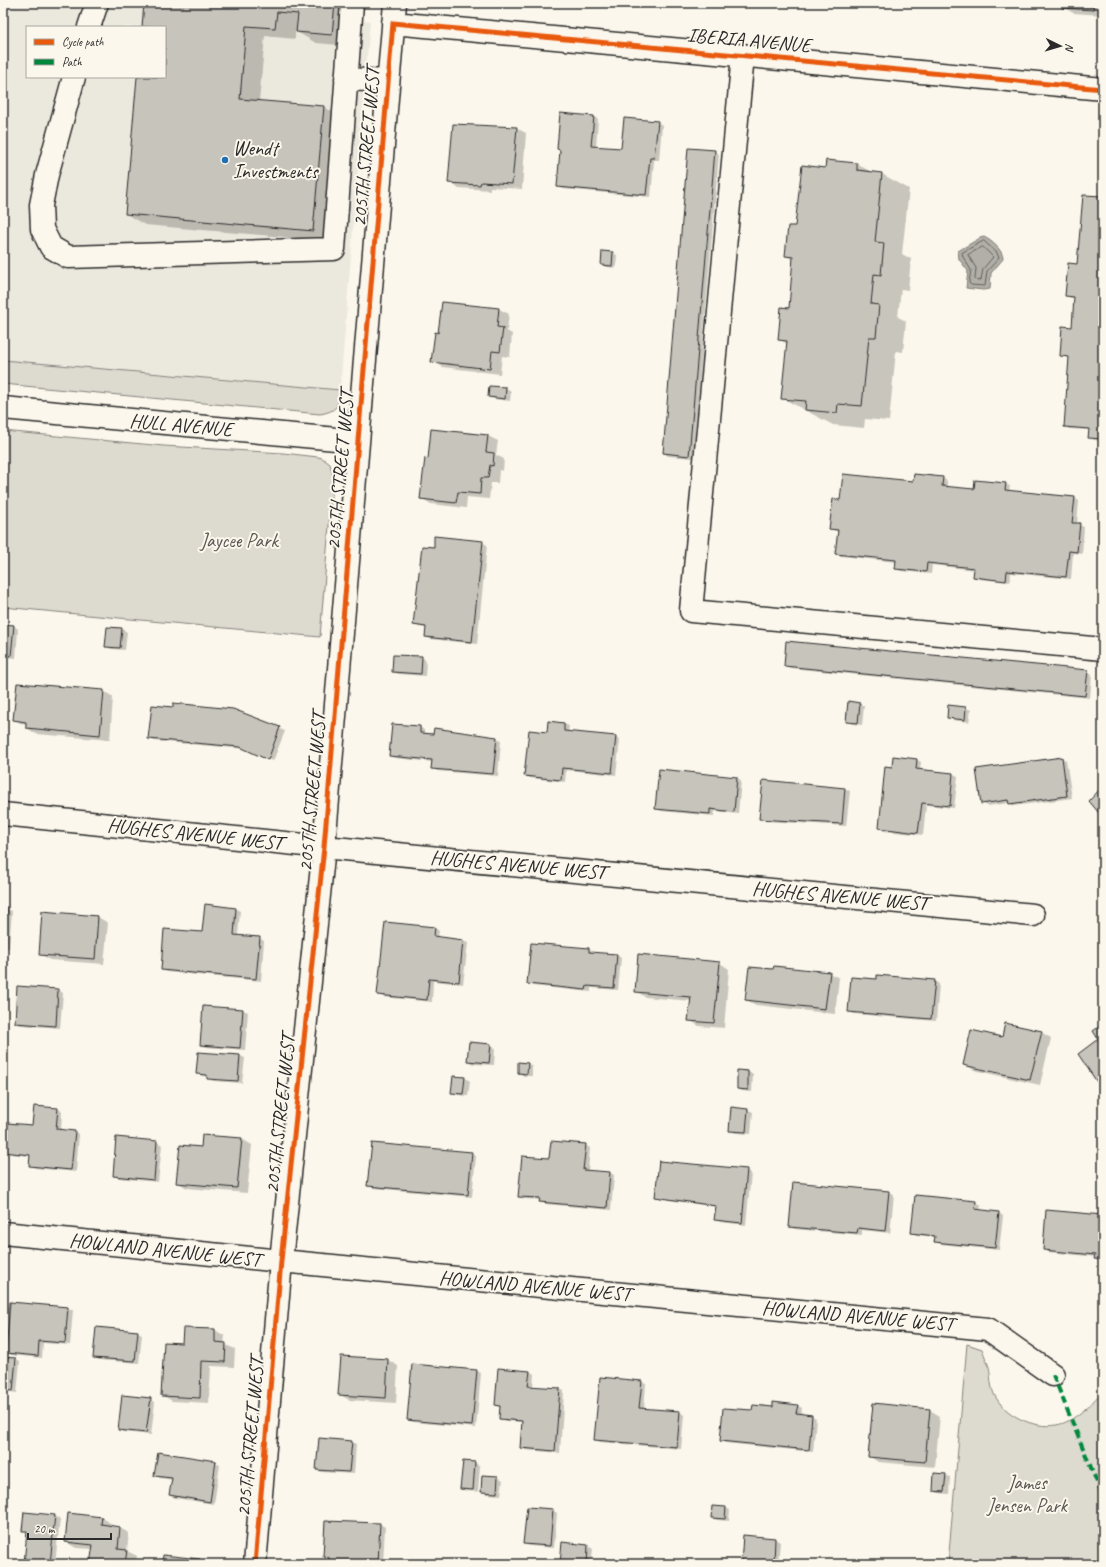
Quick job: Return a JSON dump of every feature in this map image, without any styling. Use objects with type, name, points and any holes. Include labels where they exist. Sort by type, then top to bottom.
[{"type":"street","points":[[89,26],[97,3]]},
{"type":"street","points":[[74,78],[47,174],[41,205],[42,229],[51,247],[68,257],[334,250],[352,3]]},
{"type":"street","name":"IBERIA AVENUE","points":[[394,13],[743,55],[1103,89]]},
{"type":"street","name":"205TH STREET WEST","points":[[255,1564],[281,1261],[324,847],[394,13]]},
{"type":"street","points":[[743,55],[691,611],[1103,649]]},
{"type":"street","points":[[346,79],[388,81]]},
{"type":"street","name":"HULL AVENUE","points":[[3,408],[358,441]]},
{"type":"street","name":"HUGHES AVENUE WEST","points":[[3,814],[324,847],[1033,915]]},
{"type":"street","name":"HOWLAND AVENUE WEST","points":[[3,1233],[988,1329],[1053,1375]]},
{"type":"shaded area","points":[[3,3],[357,3],[356,19],[370,21],[340,390],[3,360]]},
{"type":"green space","points":[[3,360],[340,390],[340,396],[338,404],[334,409],[320,414],[3,384]]},
{"type":"green space","name":"Jaycee Park","points":[[3,431],[164,446],[283,453],[322,458],[330,464],[333,476],[320,637],[3,607]]},
{"type":"green space","name":"James Jensen Park","points":[[967,1344],[982,1349],[989,1367],[994,1394],[1005,1408],[1020,1419],[1038,1425],[1047,1426],[1069,1421],[1082,1412],[1103,1391],[1103,1564],[948,1564]]},
{"type":"water","points":[[984,237],[996,246],[1001,252],[1003,259],[991,273],[990,289],[983,290],[966,288],[968,271],[959,259],[958,251]]},
{"type":"building","name":"Wendt Investments","points":[[144,3],[335,3],[332,35],[296,32],[298,14],[277,12],[275,28],[246,26],[240,99],[324,106],[313,231],[125,214],[137,78],[166,78],[166,26],[142,26]]},
{"type":"building","points":[[1063,3],[1094,3],[1093,10],[1062,8]]},
{"type":"building","points":[[560,113],[594,116],[591,146],[621,148],[624,118],[658,121],[654,158],[650,158],[646,195],[557,187],[560,150],[557,149]]},
{"type":"building","points":[[453,124],[517,127],[512,184],[481,182],[480,185],[448,183]]},
{"type":"building","points":[[688,148],[715,150],[689,456],[663,453]]},
{"type":"building","points":[[826,160],[857,163],[857,170],[882,173],[875,242],[884,243],[881,275],[874,274],[871,304],[879,305],[876,337],[869,337],[862,406],[838,404],[837,413],[805,410],[806,401],[781,399],[787,341],[778,340],[781,307],[789,308],[793,257],[785,256],[788,226],[795,226],[802,165],[825,168]]},
{"type":"building","points":[[1083,195],[1103,196],[1103,439],[1088,438],[1089,429],[1064,427],[1069,357],[1060,356],[1062,326],[1072,327],[1074,297],[1065,296],[1068,263],[1077,264]]},
{"type":"building","points":[[602,251],[613,252],[612,266],[601,265]]},
{"type":"building","points":[[442,302],[499,308],[497,327],[503,328],[500,352],[492,351],[490,369],[431,362],[435,332],[438,333]]},
{"type":"building","points":[[489,386],[506,387],[505,399],[488,397]]},
{"type":"building","points":[[431,429],[488,435],[486,452],[494,453],[493,466],[490,465],[488,478],[481,478],[480,494],[458,492],[456,503],[420,499],[425,458],[428,459]]},
{"type":"building","points":[[843,474],[913,481],[914,474],[943,477],[942,486],[974,489],[975,480],[1006,483],[1005,490],[1075,497],[1072,523],[1080,523],[1077,552],[1069,551],[1066,577],[1007,571],[1006,581],[973,577],[974,568],[927,563],[926,572],[895,569],[896,560],[835,554],[838,530],[829,529],[833,499],[840,500]]},
{"type":"building","points":[[434,536],[483,541],[472,642],[425,637],[426,627],[413,625],[422,546],[434,547]]},
{"type":"building","points":[[3,624],[14,625],[11,656],[3,655]]},
{"type":"building","points":[[107,627],[122,628],[120,648],[105,647]]},
{"type":"building","points":[[786,641],[1088,670],[1085,696],[784,666]]},
{"type":"building","points":[[393,655],[422,656],[421,674],[392,672]]},
{"type":"building","points":[[17,683],[104,690],[100,735],[26,728],[26,722],[13,720]]},
{"type":"building","points":[[848,701],[860,703],[858,723],[846,722]]},
{"type":"building","points":[[173,703],[233,709],[280,727],[268,760],[240,747],[148,739],[152,705],[173,707]]},
{"type":"building","points":[[948,705],[966,707],[965,720],[947,718]]},
{"type":"building","points":[[548,721],[564,723],[564,731],[616,736],[612,773],[562,768],[561,780],[524,776],[529,730],[547,732]]},
{"type":"building","points":[[392,724],[420,726],[420,733],[433,734],[434,728],[497,737],[493,774],[431,769],[432,760],[389,756]]},
{"type":"building","points":[[893,756],[917,759],[916,769],[953,773],[950,806],[922,803],[918,833],[879,828],[885,766],[892,767]]},
{"type":"building","points":[[1062,757],[1067,796],[1009,804],[1008,800],[981,804],[976,769]]},
{"type":"building","points":[[659,769],[737,777],[734,812],[710,809],[710,814],[655,809]]},
{"type":"building","points":[[763,780],[845,788],[842,824],[759,819]]},
{"type":"building","points":[[1103,786],[1103,818],[1089,801]]},
{"type":"building","points":[[205,904],[236,908],[234,935],[260,937],[256,979],[161,970],[164,929],[202,932]]},
{"type":"building","points":[[3,907],[7,907],[4,946],[3,946]]},
{"type":"building","points":[[42,911],[98,916],[95,959],[39,955]]},
{"type":"building","points":[[385,922],[435,927],[434,936],[463,940],[459,982],[429,979],[427,1000],[377,995]]},
{"type":"building","points":[[531,943],[589,948],[589,952],[617,954],[614,988],[587,986],[586,990],[527,984]]},
{"type":"building","points":[[638,954],[720,962],[714,1023],[688,1021],[691,997],[635,992]]},
{"type":"building","points":[[774,966],[830,972],[825,1009],[745,1000],[749,967],[773,969]]},
{"type":"building","points":[[877,975],[935,980],[931,1019],[848,1012],[851,977],[877,979]]},
{"type":"building","points":[[17,986],[58,989],[56,1026],[15,1023]]},
{"type":"building","points":[[203,1006],[243,1009],[240,1048],[200,1045]]},
{"type":"building","points":[[1005,1023],[1042,1031],[1030,1080],[963,1065],[971,1030],[1002,1037]]},
{"type":"building","points":[[1103,1024],[1103,1078],[1097,1082],[1078,1054],[1098,1039],[1093,1031]]},
{"type":"building","points":[[469,1042],[491,1044],[489,1063],[467,1061]]},
{"type":"building","points":[[198,1052],[240,1055],[238,1081],[207,1079],[207,1075],[196,1074]]},
{"type":"building","points":[[518,1062],[528,1063],[527,1074],[518,1073]]},
{"type":"building","points":[[737,1070],[748,1071],[748,1090],[737,1089]]},
{"type":"building","points":[[453,1076],[465,1077],[463,1094],[451,1093]]},
{"type":"building","points":[[34,1106],[58,1108],[56,1129],[75,1131],[71,1170],[29,1166],[30,1155],[4,1152],[7,1123],[32,1125]]},
{"type":"building","points":[[731,1107],[748,1109],[746,1132],[729,1131]]},
{"type":"building","points":[[202,1135],[242,1138],[237,1188],[176,1183],[180,1145],[201,1147]]},
{"type":"building","points":[[116,1137],[157,1141],[154,1180],[113,1176]]},
{"type":"building","points":[[551,1141],[586,1144],[583,1170],[610,1172],[607,1208],[539,1202],[540,1198],[518,1197],[522,1156],[549,1158]]},
{"type":"building","points":[[372,1143],[472,1152],[468,1195],[367,1186]]},
{"type":"building","points":[[659,1161],[747,1169],[742,1223],[714,1220],[716,1206],[655,1197]]},
{"type":"building","points":[[793,1182],[889,1191],[885,1231],[858,1228],[857,1233],[789,1227]]},
{"type":"building","points":[[915,1195],[976,1201],[975,1209],[999,1212],[995,1248],[934,1242],[935,1236],[911,1233]]},
{"type":"building","points":[[1046,1210],[1103,1215],[1103,1260],[1094,1259],[1095,1255],[1043,1250]]},
{"type":"building","points":[[10,1302],[68,1307],[65,1343],[39,1341],[38,1356],[6,1353]]},
{"type":"building","points":[[96,1327],[138,1331],[135,1361],[93,1358]]},
{"type":"building","points":[[183,1328],[215,1329],[215,1342],[226,1343],[225,1362],[201,1361],[200,1398],[161,1396],[164,1342],[182,1343]]},
{"type":"building","points":[[341,1356],[388,1359],[386,1398],[338,1395]]},
{"type":"building","points":[[3,1357],[16,1358],[13,1391],[3,1390]]},
{"type":"building","points":[[412,1364],[477,1370],[472,1426],[407,1420]]},
{"type":"building","points":[[498,1368],[530,1371],[528,1386],[560,1388],[555,1451],[520,1448],[522,1421],[499,1419],[500,1406],[495,1405]]},
{"type":"building","points":[[600,1377],[642,1381],[639,1408],[680,1411],[677,1447],[594,1440]]},
{"type":"building","points":[[122,1395],[151,1398],[146,1433],[118,1430]]},
{"type":"building","points":[[773,1402],[798,1405],[796,1413],[812,1415],[809,1450],[720,1441],[723,1408],[752,1410],[753,1405],[773,1407]]},
{"type":"building","points":[[873,1403],[930,1409],[925,1462],[868,1457]]},
{"type":"building","points":[[319,1438],[352,1441],[349,1472],[316,1470]]},
{"type":"building","points":[[158,1452],[216,1461],[210,1502],[169,1495],[172,1478],[154,1476]]},
{"type":"building","points":[[463,1461],[475,1462],[473,1490],[460,1489]]},
{"type":"building","points":[[934,1473],[946,1474],[944,1492],[933,1491]]},
{"type":"building","points":[[482,1475],[498,1476],[497,1493],[481,1492]]},
{"type":"building","points":[[712,1506],[726,1507],[725,1519],[711,1518]]},
{"type":"building","points":[[527,1507],[553,1509],[550,1546],[523,1544]]},
{"type":"building","points":[[24,1512],[55,1515],[50,1564],[24,1564],[27,1531],[22,1531]]},
{"type":"building","points":[[68,1513],[102,1517],[101,1524],[120,1527],[118,1549],[127,1550],[125,1564],[90,1564],[93,1545],[65,1542]]},
{"type":"building","points":[[325,1521],[380,1523],[378,1564],[328,1564],[329,1557],[323,1556]]},
{"type":"building","points":[[743,1535],[775,1538],[774,1564],[741,1564]]},
{"type":"building","points":[[562,1542],[588,1545],[587,1564],[560,1564]]},
{"type":"building","points":[[163,1555],[200,1559],[199,1564],[162,1564]]},
{"type":"marked path","points":[[1053,1375],[1103,1497]]},
{"type":"cycle path","points":[[255,1564],[281,1261],[324,847],[393,23],[1103,89]]},
{"type":"place","name":"Wendt Investments","points":[[225,160]]}]
